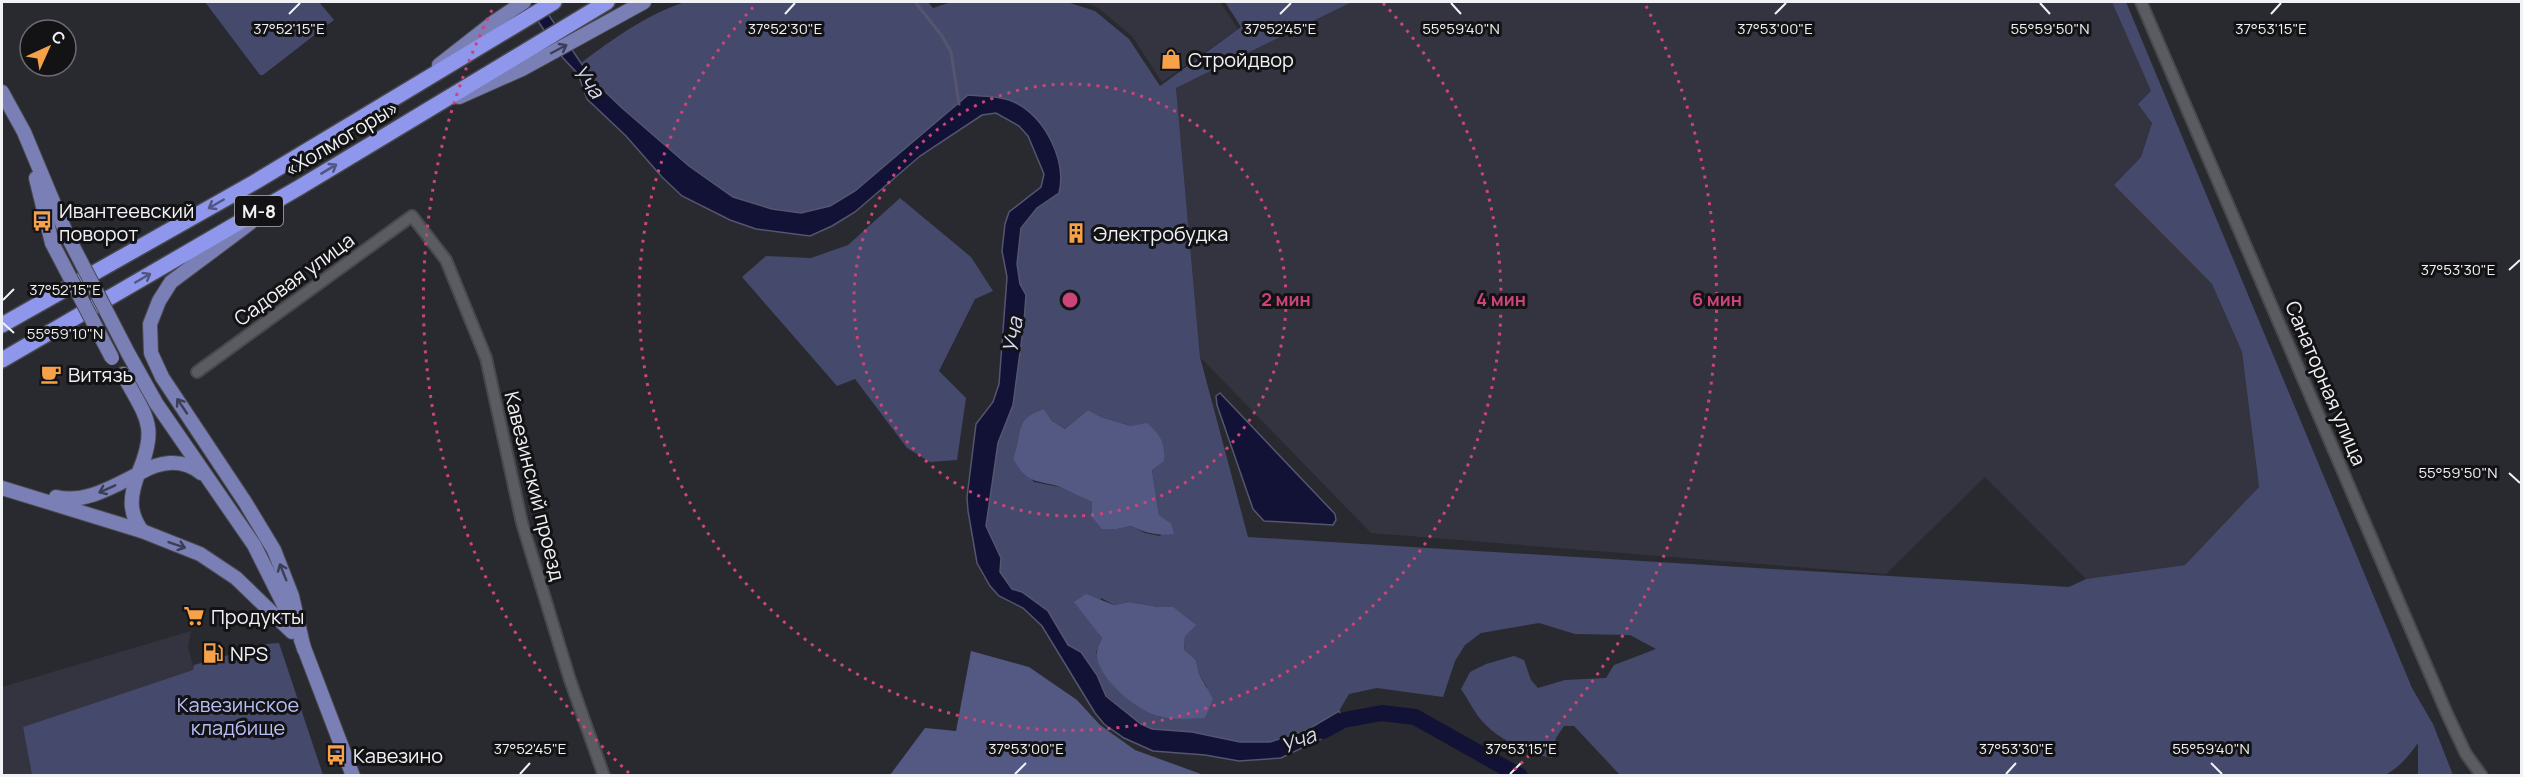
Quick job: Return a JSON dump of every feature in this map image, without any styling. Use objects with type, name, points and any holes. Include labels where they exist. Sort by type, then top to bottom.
[{"type":"highway","name":"«Холмогоры»","points":[[2,326],[255,182],[414,85],[497,28],[554,2]]},
{"type":"highway","name":"«Холмогоры»","points":[[2,360],[421,114],[518,63],[607,2]]},
{"type":"main road","points":[[497,28],[524,2]]},
{"type":"main road","points":[[518,63],[597,29],[644,2]]},
{"type":"main road","points":[[2,92],[24,132],[67,235],[128,353],[156,403],[254,545],[304,649],[353,776]]},
{"type":"main road","points":[[24,132],[52,243],[112,358],[162,427],[206,477]]},
{"type":"main road","points":[[300,187],[171,282],[159,301],[150,324],[151,353],[162,377],[246,502],[274,550],[292,596],[304,649]]},
{"type":"main road","points":[[2,368],[16,352]]},
{"type":"main road","points":[[123,374],[143,413],[149,432],[147,452],[131,501],[133,517],[142,531]]},
{"type":"main road","points":[[2,481],[57,498],[74,499],[96,494],[157,465],[174,463],[190,466],[206,477]]},
{"type":"main road","points":[[2,488],[142,531],[190,550],[226,571],[276,614],[304,649]]},
{"type":"street","name":"Санаторная улица","points":[[2141,2],[2444,707],[2466,754],[2482,776]]},
{"type":"street","name":"Садовая улица","points":[[197,372],[412,216]]},
{"type":"street","name":"Кавезинский проезд","points":[[412,216],[446,260],[486,358],[522,523],[570,680],[604,776]]},
{"type":"shaded area","name":"Стройдвор","points":[[1081,2],[1220,2],[1238,29],[1162,82],[1132,36],[1097,7]]},
{"type":"shaded area","points":[[1352,2],[2112,2],[2151,91],[2152,123],[2141,157],[2114,185],[2212,284],[2242,352],[2259,488],[2185,565],[2086,579],[1985,477],[1886,574],[1371,533],[1200,357],[1176,88]]},
{"type":"shaded area","points":[[1044,409],[1052,421],[1065,429],[1088,410],[1101,417],[1131,426],[1147,423],[1152,427],[1159,436],[1164,449],[1164,461],[1152,470],[1159,515],[1171,523],[1174,534],[1162,535],[1131,526],[1102,529],[1092,517],[1092,502],[1065,489],[1035,481],[1024,474],[1013,458],[1021,428],[1027,417]]},
{"type":"shaded area","points":[[1086,594],[1114,605],[1129,602],[1173,607],[1196,625],[1185,636],[1184,650],[1196,660],[1199,674],[1213,699],[1205,718],[1175,719],[1149,713],[1111,684],[1099,665],[1097,656],[1102,638],[1074,602]]},
{"type":"shaded area","points":[[191,631],[188,647],[194,670],[23,727],[32,775],[2,776],[2,687]]},
{"type":"shaded area","points":[[971,651],[1029,667],[1077,700],[1100,725],[1135,750],[1201,774],[1237,775],[890,775],[925,728],[956,731]]},
{"type":"green space","points":[[205,2],[319,2],[334,20],[260,75]]},
{"type":"green space","points":[[685,2],[928,2],[933,8],[951,2],[1067,2],[1095,11],[1129,39],[1160,86],[1241,27],[1225,2],[1352,2],[1176,88],[1200,357],[1248,537],[2069,587],[2086,579],[2185,565],[2259,487],[2242,352],[2212,284],[2114,185],[2141,157],[2152,123],[2138,104],[2151,91],[2112,2],[2126,2],[2412,688],[2433,724],[2453,775],[2418,775],[2418,743],[2403,762],[2383,776],[1620,775],[1574,726],[1564,726],[1556,738],[1552,758],[1514,745],[1482,721],[1461,689],[1470,672],[1486,664],[1514,656],[1524,660],[1531,680],[1538,688],[1565,680],[1606,678],[1614,665],[1656,649],[1630,635],[1575,634],[1539,623],[1481,633],[1465,645],[1455,661],[1443,697],[1377,688],[1349,694],[1339,711],[1307,730],[1271,742],[1240,742],[1192,732],[1152,729],[1141,724],[1106,695],[1097,675],[1081,652],[1068,645],[1048,611],[1022,592],[1012,589],[1000,572],[1001,558],[986,526],[998,443],[1013,405],[1024,322],[1026,295],[1020,284],[1017,264],[1021,228],[1037,208],[1059,193],[1056,150],[1042,125],[968,95],[855,192],[830,206],[801,213],[772,209],[733,197],[689,166],[621,107],[591,78],[581,63],[631,28]],"holes":[[[1044,409],[1052,421],[1065,429],[1088,410],[1101,417],[1131,426],[1152,470],[1159,515],[1171,523],[1160,536],[1145,533],[1131,526],[1117,529],[1092,502],[1064,488],[1034,482],[1013,458],[1023,423],[1034,413]],[[1101,598],[1114,605],[1129,602],[1173,607],[1185,636],[1184,651],[1196,660],[1199,674],[1207,687],[1205,718],[1160,717],[1096,653],[1102,638],[1093,625]]]},
{"type":"green space","points":[[900,198],[971,257],[993,291],[975,299],[939,371],[966,398],[957,460],[930,462],[907,448],[855,379],[837,386],[742,277],[766,256],[811,258],[848,245]]},
{"type":"green space","name":"Кавезинское кладбище","points":[[279,643],[323,775],[32,775],[23,727],[193,670],[194,665],[266,644]]},
{"type":"water","points":[[525,2],[540,2],[591,78],[689,166],[733,197],[772,209],[801,213],[830,206],[855,191],[968,95],[1003,99],[1014,102],[1025,109],[1044,129],[1051,141],[1060,167],[1061,180],[1059,193],[1037,208],[1021,228],[1017,264],[1020,284],[1026,295],[1024,322],[1013,405],[998,443],[986,526],[1001,558],[1000,572],[1012,589],[1022,592],[1048,611],[1068,645],[1081,652],[1097,675],[1106,696],[1141,724],[1152,729],[1192,732],[1240,742],[1270,742],[1307,730],[1339,711],[1346,727],[1281,758],[1239,761],[1205,755],[1153,751],[1124,738],[1104,724],[1042,626],[1023,608],[999,596],[990,586],[977,563],[967,497],[976,424],[993,402],[999,384],[1007,277],[1002,251],[1005,224],[1009,212],[1041,187],[1044,174],[1028,136],[1019,126],[996,113],[982,115],[920,156],[855,212],[810,236],[756,229],[730,220],[682,196],[662,177],[626,136],[587,99],[578,74],[563,58]]},
{"type":"water","points":[[1220,393],[1335,514],[1336,520],[1333,525],[1264,521],[1253,509],[1217,405],[1216,396]]},
{"type":"waterway","points":[[915,2],[942,36],[951,52],[959,104]]},
{"type":"waterway","name":"Уча","points":[[1323,731],[1344,720],[1382,713],[1415,717],[1520,776]]},
{"type":"place","name":"Стройдвор","points":[[1171,59]]},
{"type":"place","name":"Ивантеевский поворот","points":[[42,221]]},
{"type":"place","name":"Электробудка","points":[[1076,233]]},
{"type":"place","name":"Витязь","points":[[51,374]]},
{"type":"place","name":"Продукты","points":[[194,616]]},
{"type":"place","name":"NPS","points":[[213,653]]},
{"type":"place","name":"Кавезино","points":[[336,755]]}]
